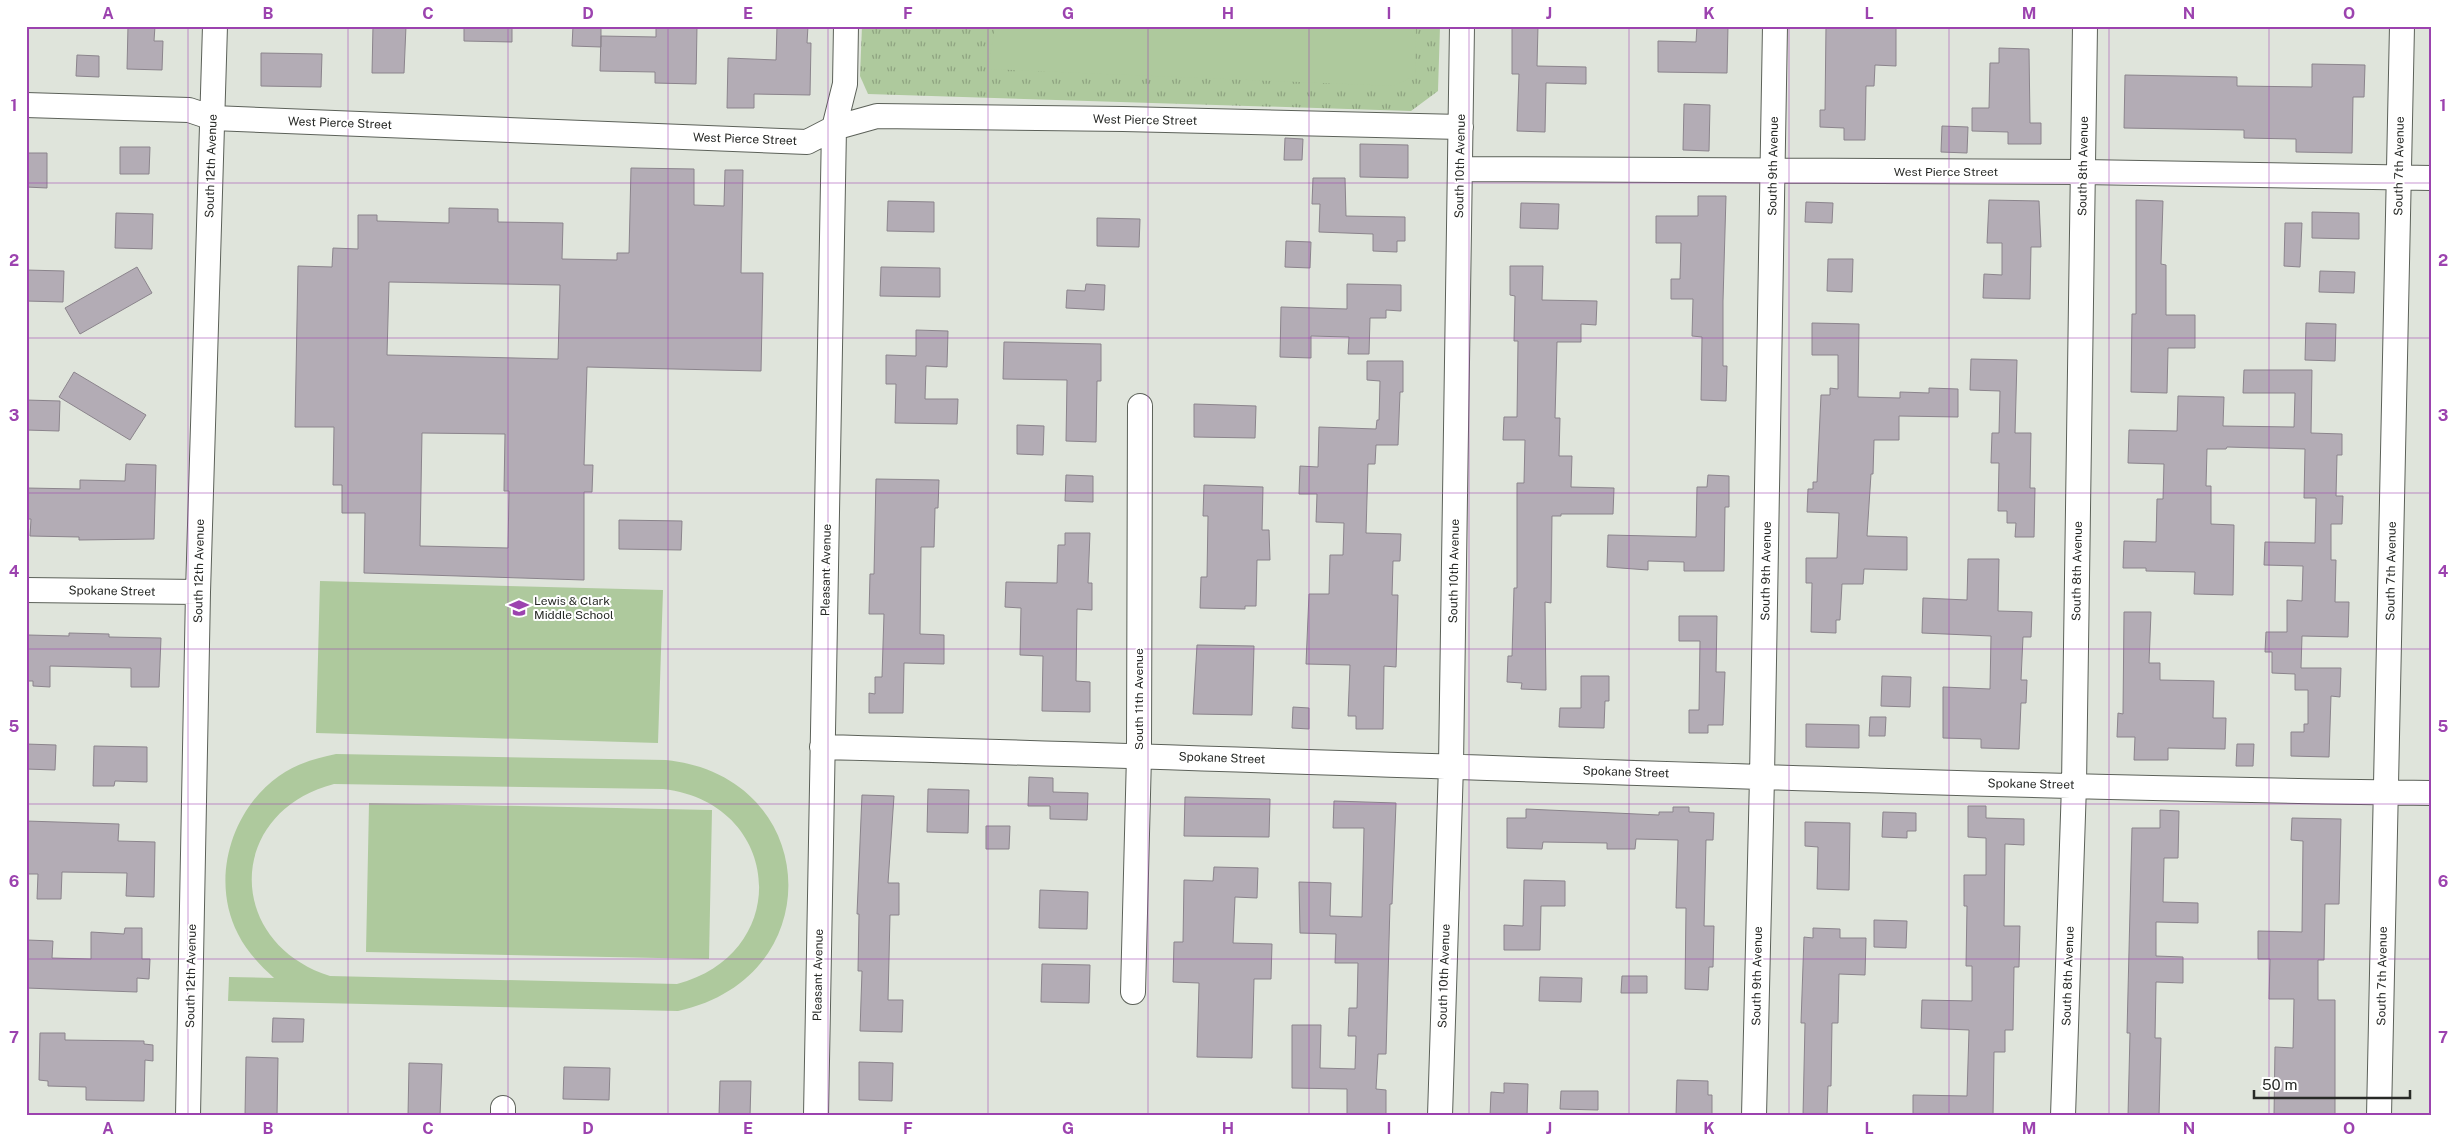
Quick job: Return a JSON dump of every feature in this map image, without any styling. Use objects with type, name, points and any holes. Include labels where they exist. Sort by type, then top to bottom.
[{"type":"street","name":"South 12th Avenue","points":[[188,1116],[198,592],[215,26]]},
{"type":"street","name":"Pleasant Avenue","points":[[816,1116],[834,128],[845,84],[846,26]]},
{"type":"street","name":"South 10th Avenue","points":[[1440,1116],[1451,765],[1462,26]]},
{"type":"street","name":"South 9th Avenue","points":[[1754,1116],[1774,172],[1775,26]]},
{"type":"street","name":"South 8th Avenue","points":[[2063,1116],[2074,785],[2085,26]]},
{"type":"street","name":"South 7th Avenue","points":[[2379,1116],[2402,26]]},
{"type":"street","name":"West Pierce Street","points":[[26,105],[189,110],[213,118],[807,142],[834,128],[877,116],[1123,119],[1461,127]]},
{"type":"street","name":"West Pierce Street","points":[[1461,169],[2083,172],[2431,178]]},
{"type":"street","name":"South 11th Avenue","points":[[1132,992],[1139,755],[1140,406]]},
{"type":"street","name":"Spokane Street","points":[[26,590],[198,592]]},
{"type":"street","name":"Spokane Street","points":[[822,747],[1139,755],[1762,777],[2431,793]]},
{"type":"green space","points":[[862,26],[1440,26],[1438,91],[1411,111],[868,94],[860,76]]},
{"type":"green space","points":[[995,26],[1416,26],[1415,75],[1394,86],[988,69]]},
{"type":"green space","points":[[320,581],[663,590],[658,743],[316,733]]},
{"type":"green space","points":[[336,754],[666,760],[718,774],[755,801],[779,838],[788,879],[783,921],[763,960],[728,991],[678,1011],[228,1001],[229,977],[274,978],[245,947],[230,913],[226,891],[226,869],[230,848],[238,827],[248,807],[262,790],[279,776],[299,765]],"holes":[[[334,784],[663,789],[703,800],[732,821],[751,849],[759,880],[756,912],[741,942],[715,967],[677,984],[330,976],[295,959],[271,936],[256,908],[252,878],[257,848],[273,821],[298,799]]]},
{"type":"green space","points":[[369,803],[712,810],[709,959],[366,952]]},
{"type":"building","points":[[128,26],[155,26],[154,41],[163,41],[162,70],[127,69]]},
{"type":"building","points":[[373,26],[406,26],[404,73],[372,73]]},
{"type":"building","points":[[464,26],[512,26],[512,42],[464,41]]},
{"type":"building","points":[[573,26],[601,26],[601,47],[572,46]]},
{"type":"building","points":[[656,26],[697,26],[696,84],[655,83],[655,72],[600,71],[601,36],[656,37]]},
{"type":"building","points":[[777,26],[808,26],[807,43],[811,43],[810,95],[754,94],[754,108],[727,108],[728,58],[776,60]]},
{"type":"building","points":[[1512,26],[1538,26],[1537,66],[1586,67],[1586,84],[1546,83],[1545,132],[1517,131],[1519,74],[1512,74]]},
{"type":"building","points":[[1697,26],[1728,26],[1727,73],[1658,72],[1658,41],[1696,42]]},
{"type":"building","points":[[1826,26],[1896,26],[1896,66],[1875,65],[1874,86],[1866,86],[1865,140],[1844,140],[1844,128],[1820,127],[1820,110],[1825,110]]},
{"type":"building","points":[[1999,48],[2029,49],[2030,123],[2041,123],[2041,144],[2008,144],[2008,132],[1972,131],[1972,108],[1989,108],[1990,63],[1999,63]]},
{"type":"building","points":[[261,53],[322,54],[321,87],[261,86]]},
{"type":"building","points":[[77,55],[99,56],[99,77],[76,76]]},
{"type":"building","points":[[2312,64],[2365,65],[2364,97],[2353,97],[2352,153],[2296,152],[2296,139],[2244,138],[2244,130],[2124,128],[2125,75],[2237,77],[2237,86],[2312,87]]},
{"type":"building","points":[[1684,104],[1710,105],[1709,151],[1683,150]]},
{"type":"building","points":[[1942,126],[1968,127],[1967,153],[1941,152]]},
{"type":"building","points":[[1285,138],[1303,139],[1302,160],[1284,160]]},
{"type":"building","points":[[1360,144],[1408,145],[1408,178],[1360,177]]},
{"type":"building","points":[[120,147],[150,147],[149,174],[120,174]]},
{"type":"building","points":[[26,153],[47,153],[47,188],[26,187]]},
{"type":"building","points":[[631,168],[694,169],[694,205],[724,206],[725,170],[743,170],[741,273],[763,273],[761,371],[587,367],[584,465],[593,465],[592,492],[584,492],[584,580],[364,573],[365,513],[342,513],[342,485],[333,485],[334,427],[295,427],[298,266],[332,267],[333,248],[358,249],[358,215],[377,215],[377,221],[449,223],[449,208],[498,209],[498,222],[563,223],[562,259],[617,260],[617,253],[629,253]],"holes":[[[389,282],[560,285],[558,359],[387,355]],[[422,433],[505,434],[504,491],[509,491],[508,548],[420,546]]]},
{"type":"building","points":[[1313,178],[1345,178],[1346,216],[1405,217],[1405,241],[1397,241],[1397,252],[1373,251],[1373,234],[1319,232],[1320,204],[1312,204]]},
{"type":"building","points":[[1698,196],[1726,196],[1723,366],[1727,366],[1726,401],[1701,400],[1702,337],[1692,336],[1693,299],[1671,299],[1671,279],[1680,279],[1681,243],[1656,243],[1656,216],[1698,216]]},
{"type":"building","points":[[1989,200],[2039,201],[2041,247],[2031,247],[2030,299],[1983,298],[1984,274],[2002,275],[2002,243],[1987,243]]},
{"type":"building","points":[[2136,200],[2163,201],[2161,264],[2166,265],[2166,315],[2195,315],[2195,348],[2168,348],[2167,393],[2131,392],[2132,314],[2136,314]]},
{"type":"building","points":[[888,201],[934,202],[934,232],[887,231]]},
{"type":"building","points":[[1806,202],[1833,203],[1832,223],[1805,222]]},
{"type":"building","points":[[1521,203],[1559,204],[1558,229],[1520,228]]},
{"type":"building","points":[[2312,212],[2359,213],[2359,239],[2312,238]]},
{"type":"building","points":[[116,213],[153,214],[152,249],[115,248]]},
{"type":"building","points":[[1097,218],[1140,219],[1139,247],[1097,246]]},
{"type":"building","points":[[2285,223],[2302,223],[2300,267],[2284,266]]},
{"type":"building","points":[[1286,241],[1311,242],[1310,268],[1285,267]]},
{"type":"building","points":[[1828,259],[1853,259],[1852,292],[1827,291]]},
{"type":"building","points":[[1510,266],[1543,266],[1542,300],[1597,301],[1596,325],[1581,324],[1581,342],[1557,342],[1555,418],[1560,418],[1559,456],[1572,456],[1571,487],[1614,488],[1613,514],[1561,514],[1561,516],[1552,516],[1551,603],[1545,602],[1546,690],[1521,689],[1522,683],[1507,682],[1508,656],[1512,656],[1514,588],[1517,588],[1517,483],[1524,483],[1525,440],[1503,440],[1504,417],[1517,417],[1518,341],[1514,341],[1515,296],[1510,295]]},
{"type":"building","points":[[137,267],[152,293],[80,334],[65,308]]},
{"type":"building","points":[[881,267],[940,268],[940,297],[880,296]]},
{"type":"building","points":[[26,270],[64,271],[63,302],[26,301]]},
{"type":"building","points":[[2320,271],[2355,272],[2354,293],[2319,292]]},
{"type":"building","points":[[1086,284],[1105,285],[1104,310],[1066,308],[1067,290],[1085,291]]},
{"type":"building","points":[[1347,284],[1401,285],[1401,311],[1386,310],[1386,318],[1370,318],[1369,354],[1348,354],[1349,337],[1311,336],[1311,358],[1280,357],[1281,307],[1347,309]]},
{"type":"building","points":[[1812,323],[1859,324],[1858,397],[1900,398],[1900,392],[1929,393],[1929,388],[1958,389],[1958,417],[1899,416],[1899,440],[1874,440],[1867,536],[1907,537],[1907,570],[1864,569],[1863,584],[1842,584],[1840,620],[1836,620],[1836,633],[1811,632],[1812,583],[1806,583],[1806,558],[1837,558],[1839,513],[1807,512],[1808,489],[1813,489],[1813,482],[1817,482],[1821,395],[1830,395],[1830,388],[1838,389],[1838,355],[1812,355]]},
{"type":"building","points":[[2306,323],[2336,324],[2335,361],[2305,360]]},
{"type":"building","points":[[916,330],[948,331],[947,367],[926,366],[925,399],[958,399],[957,424],[895,423],[896,384],[886,384],[886,355],[916,356]]},
{"type":"building","points":[[1004,342],[1101,344],[1101,381],[1097,381],[1096,442],[1066,441],[1067,380],[1003,379]]},
{"type":"building","points":[[1971,359],[2017,360],[2015,433],[2031,433],[2030,488],[2035,488],[2034,537],[2015,537],[2016,523],[2007,523],[2007,511],[1998,511],[1999,463],[1991,463],[1992,433],[1999,433],[2000,391],[1970,390]]},
{"type":"building","points":[[1367,361],[1403,361],[1403,392],[1400,392],[1398,445],[1376,445],[1375,464],[1368,464],[1366,533],[1401,534],[1400,561],[1393,561],[1392,595],[1398,595],[1396,667],[1384,666],[1383,729],[1356,729],[1356,716],[1348,716],[1350,665],[1306,664],[1309,594],[1329,594],[1330,555],[1343,555],[1344,523],[1316,522],[1317,494],[1299,494],[1300,466],[1318,467],[1319,427],[1376,429],[1377,420],[1379,420],[1380,381],[1367,380]]},
{"type":"building","points":[[2244,370],[2312,370],[2311,433],[2342,434],[2342,455],[2337,455],[2336,496],[2343,496],[2342,524],[2331,524],[2331,560],[2336,560],[2335,602],[2349,602],[2348,637],[2302,636],[2301,668],[2341,668],[2340,697],[2331,696],[2329,757],[2291,756],[2291,732],[2304,732],[2304,724],[2308,724],[2308,690],[2295,690],[2295,674],[2272,673],[2272,652],[2265,652],[2266,632],[2287,632],[2287,600],[2302,601],[2303,566],[2264,565],[2265,542],[2315,543],[2316,498],[2304,498],[2305,449],[2227,447],[2226,449],[2207,449],[2206,486],[2211,486],[2211,524],[2234,525],[2233,595],[2194,594],[2195,572],[2146,571],[2146,568],[2123,568],[2124,541],[2156,542],[2157,499],[2163,499],[2164,464],[2128,463],[2129,430],[2177,431],[2178,396],[2224,397],[2223,426],[2294,427],[2295,393],[2243,393]]},
{"type":"building","points":[[74,372],[146,415],[130,440],[59,397]]},
{"type":"building","points":[[26,400],[60,401],[59,431],[26,430]]},
{"type":"building","points":[[1194,404],[1256,406],[1255,438],[1194,437]]},
{"type":"building","points":[[1017,425],[1044,426],[1043,455],[1017,454]]},
{"type":"building","points":[[126,464],[156,465],[154,539],[79,540],[79,537],[30,536],[31,519],[26,519],[26,488],[80,489],[80,480],[125,481]]},
{"type":"building","points":[[1066,475],[1093,476],[1093,502],[1065,501]]},
{"type":"building","points":[[1708,475],[1729,476],[1729,507],[1725,507],[1724,571],[1684,571],[1684,562],[1648,561],[1648,570],[1607,567],[1608,535],[1696,537],[1697,487],[1707,487]]},
{"type":"building","points":[[876,479],[939,480],[938,508],[935,508],[934,547],[921,547],[920,634],[944,635],[944,664],[904,663],[903,713],[869,713],[869,693],[875,694],[875,677],[882,677],[884,614],[869,614],[870,574],[874,574]]},
{"type":"building","points":[[1204,485],[1263,487],[1262,530],[1269,530],[1270,560],[1257,560],[1256,606],[1245,606],[1245,609],[1200,608],[1201,577],[1207,577],[1208,516],[1203,516]]},
{"type":"building","points":[[619,520],[682,521],[681,550],[619,549]]},
{"type":"building","points":[[1065,533],[1090,533],[1088,583],[1092,583],[1092,610],[1077,609],[1076,681],[1090,682],[1090,712],[1042,711],[1043,656],[1020,655],[1021,608],[1005,607],[1006,582],[1057,583],[1058,545],[1065,545]]},
{"type":"building","points":[[1968,559],[1999,559],[1998,611],[2032,612],[2031,637],[2023,637],[2021,680],[2027,680],[2026,703],[2021,703],[2019,749],[1981,748],[1981,739],[1943,738],[1943,687],[1990,689],[1991,636],[1922,633],[1923,598],[1967,600]]},
{"type":"building","points":[[2124,612],[2151,612],[2149,663],[2160,663],[2160,680],[2214,681],[2213,718],[2226,718],[2225,749],[2168,748],[2168,760],[2134,760],[2135,737],[2117,737],[2118,713],[2123,714]]},
{"type":"building","points":[[1679,616],[1717,616],[1716,672],[1725,672],[1723,725],[1708,725],[1708,733],[1689,733],[1689,710],[1699,710],[1700,641],[1679,641]]},
{"type":"building","points":[[69,633],[109,634],[109,637],[161,638],[159,687],[131,687],[131,668],[50,666],[50,687],[33,686],[33,681],[26,681],[28,635],[69,636]]},
{"type":"building","points":[[1197,645],[1254,646],[1252,715],[1193,714]]},
{"type":"building","points":[[1581,676],[1609,676],[1609,701],[1605,701],[1604,728],[1559,727],[1560,708],[1581,708]]},
{"type":"building","points":[[1882,676],[1911,677],[1910,707],[1881,706]]},
{"type":"building","points":[[1293,707],[1309,708],[1309,729],[1292,728]]},
{"type":"building","points":[[1870,717],[1886,717],[1885,736],[1869,736]]},
{"type":"building","points":[[1806,724],[1859,725],[1859,748],[1806,747]]},
{"type":"building","points":[[26,744],[56,745],[55,770],[26,769]]},
{"type":"building","points":[[2237,744],[2254,744],[2253,766],[2236,766]]},
{"type":"building","points":[[94,746],[147,747],[147,782],[115,781],[114,786],[93,786]]},
{"type":"building","points":[[1029,777],[1053,778],[1053,792],[1088,793],[1087,820],[1050,819],[1050,806],[1028,806]]},
{"type":"building","points":[[928,789],[969,790],[968,833],[927,832]]},
{"type":"building","points":[[862,795],[894,796],[888,883],[899,883],[899,915],[890,915],[888,1000],[903,1000],[902,1032],[860,1031],[862,971],[858,971],[859,914],[857,914]]},
{"type":"building","points":[[1185,797],[1270,799],[1269,837],[1184,836]]},
{"type":"building","points":[[1334,801],[1396,803],[1392,904],[1390,904],[1386,1054],[1378,1054],[1376,1089],[1386,1090],[1386,1115],[1347,1114],[1347,1089],[1292,1088],[1292,1025],[1321,1025],[1320,1068],[1355,1069],[1356,1036],[1348,1036],[1349,1008],[1357,1008],[1358,963],[1335,963],[1336,934],[1300,933],[1299,882],[1331,883],[1330,916],[1362,917],[1364,828],[1333,828]]},
{"type":"building","points":[[1968,806],[1986,806],[1986,818],[2024,819],[2024,845],[2005,844],[2004,926],[2020,926],[2019,967],[2014,967],[2013,1030],[2005,1030],[2005,1052],[1994,1052],[1993,1116],[1913,1116],[1913,1095],[1967,1096],[1969,1030],[1921,1028],[1922,1000],[1972,1001],[1972,966],[1966,966],[1967,906],[1964,906],[1964,875],[1986,875],[1986,838],[1968,837]]},
{"type":"building","points":[[1673,807],[1689,807],[1689,812],[1714,813],[1713,840],[1706,840],[1704,926],[1714,926],[1713,967],[1709,967],[1708,990],[1685,989],[1686,908],[1676,908],[1678,840],[1636,839],[1635,849],[1607,849],[1607,843],[1543,842],[1542,849],[1507,848],[1507,818],[1526,818],[1526,809],[1659,815],[1659,812],[1673,812]]},
{"type":"building","points":[[2160,810],[2179,811],[2178,858],[2164,858],[2163,902],[2198,903],[2198,923],[2156,922],[2156,956],[2183,957],[2183,983],[2156,982],[2155,1038],[2161,1038],[2159,1116],[2128,1116],[2130,1033],[2127,1033],[2132,828],[2160,828]]},
{"type":"building","points":[[1883,812],[1916,813],[1916,831],[1907,831],[1907,838],[1882,837]]},
{"type":"building","points":[[2292,818],[2341,819],[2339,904],[2325,904],[2324,960],[2318,960],[2318,1000],[2335,1000],[2335,1116],[2274,1116],[2275,1047],[2293,1048],[2294,999],[2269,999],[2270,959],[2258,959],[2258,931],[2302,932],[2303,841],[2291,840]]},
{"type":"building","points":[[26,821],[119,824],[118,841],[155,842],[154,897],[126,896],[127,873],[62,872],[61,899],[37,899],[38,874],[26,874]]},
{"type":"building","points":[[1805,822],[1850,823],[1849,890],[1817,889],[1818,847],[1805,846]]},
{"type":"building","points":[[986,826],[1010,826],[1009,849],[986,849]]},
{"type":"building","points":[[1214,867],[1258,868],[1257,898],[1235,897],[1233,943],[1272,944],[1271,979],[1254,979],[1252,1058],[1197,1057],[1199,983],[1173,982],[1174,942],[1183,942],[1184,880],[1213,881]]},
{"type":"building","points":[[1524,880],[1565,881],[1565,906],[1541,906],[1540,950],[1504,950],[1504,925],[1523,926]]},
{"type":"building","points":[[1040,890],[1088,892],[1087,929],[1039,928]]},
{"type":"building","points":[[1874,920],[1907,921],[1906,948],[1874,947]]},
{"type":"building","points":[[125,928],[142,928],[142,959],[150,959],[149,979],[137,978],[137,992],[26,988],[27,940],[53,941],[52,958],[91,959],[91,932],[124,934]]},
{"type":"building","points":[[1813,928],[1840,929],[1840,938],[1866,938],[1865,975],[1839,974],[1838,1023],[1832,1023],[1831,1086],[1828,1086],[1827,1116],[1803,1116],[1805,1023],[1801,1023],[1804,937],[1813,938]]},
{"type":"building","points":[[1042,964],[1090,965],[1089,1003],[1041,1002]]},
{"type":"building","points":[[1622,976],[1647,976],[1647,993],[1621,993]]},
{"type":"building","points":[[1540,977],[1582,978],[1581,1002],[1539,1001]]},
{"type":"building","points":[[273,1018],[304,1019],[303,1042],[272,1042]]},
{"type":"building","points":[[40,1033],[65,1033],[65,1040],[144,1041],[144,1044],[153,1045],[153,1061],[145,1060],[144,1101],[86,1100],[86,1087],[48,1086],[48,1081],[39,1080]]},
{"type":"building","points":[[246,1057],[278,1058],[277,1116],[245,1116]]},
{"type":"building","points":[[859,1062],[893,1063],[892,1101],[859,1100]]},
{"type":"building","points":[[409,1063],[442,1064],[440,1116],[408,1116]]},
{"type":"building","points":[[564,1067],[610,1068],[609,1100],[563,1099]]},
{"type":"building","points":[[1677,1080],[1708,1081],[1708,1095],[1712,1095],[1712,1116],[1676,1116]]},
{"type":"building","points":[[720,1081],[751,1081],[750,1116],[719,1116]]},
{"type":"building","points":[[1504,1083],[1528,1084],[1527,1116],[1490,1116],[1491,1092],[1504,1093]]},
{"type":"building","points":[[1561,1091],[1598,1091],[1598,1110],[1560,1109]]},
{"type":"place","name":"Lewis & Clark Middle School","points":[[519,608]]}]
